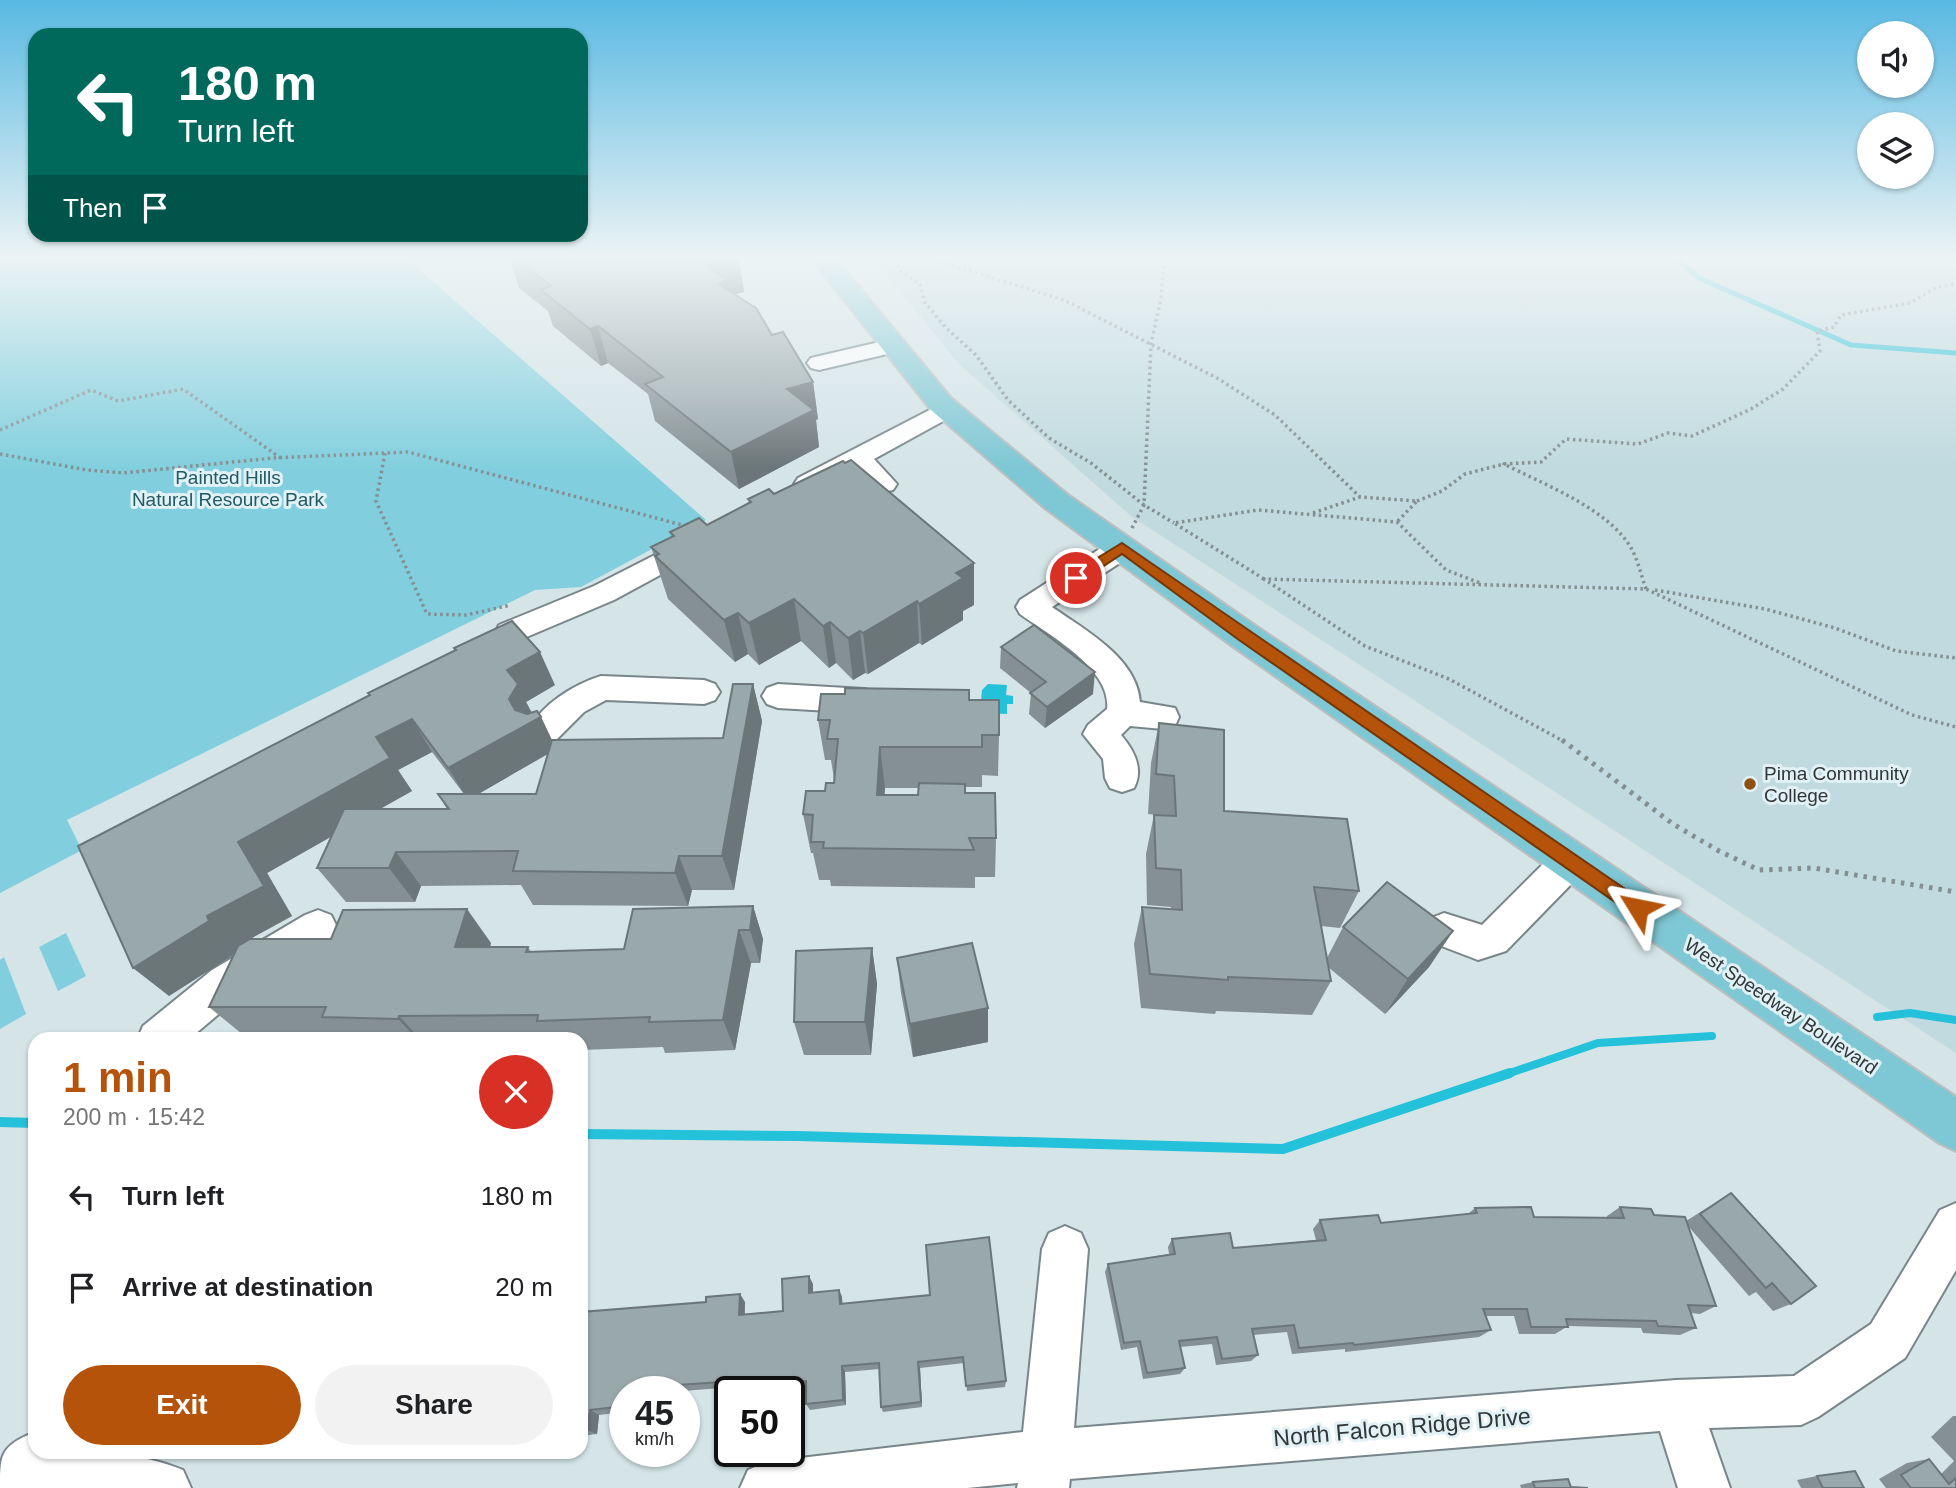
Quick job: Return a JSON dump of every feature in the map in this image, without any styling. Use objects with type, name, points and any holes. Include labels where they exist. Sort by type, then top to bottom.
[{"type":"main road","name":"West Speedway Boulevard","points":[[879,329],[947,409],[1057,502],[1244,636],[1956,1126]]},
{"type":"street","points":[[819,363],[892,346]]},
{"type":"street","points":[[783,496],[947,409]]},
{"type":"street","points":[[857,457],[884,484]]},
{"type":"street","points":[[510,633],[542,617],[604,593],[720,531]]},
{"type":"street","points":[[1122,548],[1031,607],[1111,667],[1122,686],[1125,705],[1111,726],[1100,734],[1115,749],[1122,763],[1122,778]]},
{"type":"street","points":[[544,731],[573,703],[601,688],[704,692]]},
{"type":"street","points":[[778,696],[881,702],[892,698]]},
{"type":"street","points":[[1121,713],[1163,717]]},
{"type":"street","points":[[1444,930],[1478,943],[1493,939],[1570,861]]},
{"type":"street","points":[[167,1032],[226,983],[318,927]]},
{"type":"street","name":"North Falcon Ridge Drive","points":[[766,1488],[1045,1472],[1676,1405],[1801,1400],[1888,1341],[1956,1226]]},
{"type":"street","points":[[1045,1472],[1065,1249]]},
{"type":"street","points":[[1676,1405],[1704,1488]]},
{"type":"street","points":[[19,1474],[165,1488]]},
{"type":"path","points":[[948,329],[976,355],[1007,400],[1049,438],[1091,463],[1144,505],[1264,579],[1365,646],[1449,679],[1567,743],[1673,824],[1719,851],[1759,870],[1814,868],[1956,892]]},
{"type":"path","points":[[1124,329],[1217,378],[1275,415],[1360,497]]},
{"type":"path","points":[[1122,548],[1144,505],[1151,344],[1154,329]]},
{"type":"path","points":[[1309,514],[1360,497],[1417,500],[1442,491],[1465,474],[1504,464],[1541,462],[1566,439],[1638,444],[1668,433],[1692,436],[1751,410],[1783,389],[1819,351],[1817,331],[1824,329]]},
{"type":"path","points":[[0,430],[91,390],[118,401],[183,389],[283,459]]},
{"type":"path","points":[[0,454],[87,470],[123,473],[283,459],[408,452],[720,531]]},
{"type":"path","points":[[385,453],[376,501],[427,614],[466,615],[518,604],[542,617]]},
{"type":"path","points":[[1504,464],[1587,509],[1609,524],[1629,544],[1646,589],[1912,715],[1956,727]]},
{"type":"path","points":[[1397,522],[1417,500]]},
{"type":"path","points":[[1174,523],[1258,510],[1397,522],[1446,570],[1483,585]]},
{"type":"path","points":[[1264,579],[1646,589],[1765,609],[1835,628],[1896,650],[1956,658]]},
{"type":"shaded area","name":"Pima Community College","points":[[931,329],[1956,329],[1956,1053],[1131,516],[959,364]]},
{"type":"shaded area","points":[[988,684],[1007,685],[1006,695],[1013,696],[1013,704],[1007,704],[1007,714],[980,713],[982,690]]},
{"type":"green space","name":"Painted Hills Natural Resource Park","points":[[0,329],[488,329],[706,520],[581,587],[535,590],[67,820],[82,850],[0,893]]},
{"type":"green space","points":[[66,933],[86,976],[58,991],[39,947]]},
{"type":"green space","points":[[4,957],[26,1014],[0,1029],[0,960]]},
{"type":"building","points":[[602,329],[769,329],[772,335],[783,332],[813,382],[787,389],[814,410],[731,452],[645,384],[663,377]]},
{"type":"building","points":[[851,460],[974,563],[956,573],[963,578],[919,604],[917,601],[863,633],[860,631],[848,638],[830,622],[823,626],[794,599],[749,623],[738,613],[724,620],[655,556],[659,554],[651,547],[674,536],[670,532],[699,518],[707,525],[751,502],[748,499],[769,489],[774,494],[843,461],[845,463]]},
{"type":"building","points":[[512,621],[540,652],[507,670],[518,684],[509,699],[515,710],[527,714],[537,711],[541,717],[448,768],[412,719],[376,737],[390,758],[238,842],[264,886],[207,916],[209,921],[133,968],[78,846],[370,695],[368,693],[456,650],[454,648]]},
{"type":"building","points":[[1034,625],[1095,672],[1047,707],[1030,693],[1046,682],[1001,647]]},
{"type":"building","points":[[733,684],[753,684],[722,856],[679,856],[675,873],[513,871],[518,851],[396,852],[389,868],[317,868],[344,809],[449,809],[438,794],[536,794],[552,740],[723,738]]},
{"type":"building","points":[[845,688],[969,690],[969,700],[999,700],[999,735],[982,735],[982,747],[880,747],[877,795],[918,795],[919,783],[965,784],[965,793],[995,793],[996,838],[969,838],[974,850],[823,848],[824,842],[811,842],[813,815],[803,814],[806,791],[825,791],[826,783],[834,783],[838,739],[827,739],[830,720],[818,720],[821,694],[845,694]]},
{"type":"building","points":[[1159,723],[1224,730],[1224,811],[1347,819],[1359,891],[1314,887],[1331,981],[1228,977],[1228,980],[1150,974],[1142,907],[1182,910],[1181,870],[1156,868],[1154,815],[1176,816],[1174,776],[1156,774]]},
{"type":"building","points":[[1387,882],[1453,931],[1408,979],[1343,927]]},
{"type":"building","points":[[753,906],[750,930],[739,930],[723,1020],[649,1022],[650,1017],[537,1021],[538,1015],[399,1016],[398,1019],[322,1017],[326,1007],[209,1007],[238,946],[250,939],[331,939],[343,910],[467,909],[455,947],[528,947],[526,952],[624,949],[633,909]]},
{"type":"building","points":[[972,943],[988,1008],[910,1024],[897,958]]},
{"type":"building","points":[[872,948],[865,1022],[794,1022],[796,951]]},
{"type":"building","points":[[1731,1193],[1816,1286],[1791,1304],[1772,1283],[1766,1288],[1700,1214]]},
{"type":"building","points":[[1531,1207],[1534,1217],[1624,1218],[1620,1207],[1651,1209],[1654,1215],[1685,1217],[1716,1306],[1688,1305],[1696,1328],[1658,1326],[1656,1321],[1566,1319],[1568,1327],[1531,1327],[1527,1309],[1483,1309],[1491,1330],[1354,1345],[1299,1348],[1294,1325],[1252,1329],[1258,1355],[1222,1359],[1217,1337],[1179,1341],[1185,1368],[1147,1373],[1140,1341],[1124,1343],[1108,1264],[1175,1254],[1172,1239],[1230,1233],[1233,1248],[1326,1240],[1320,1220],[1378,1215],[1381,1223],[1477,1213],[1475,1208]]},
{"type":"building","points":[[989,1237],[1006,1381],[966,1386],[963,1357],[918,1362],[921,1402],[881,1407],[879,1363],[842,1366],[843,1400],[806,1404],[805,1376],[714,1376],[714,1382],[700,1383],[700,1376],[609,1376],[609,1408],[590,1410],[588,1423],[588,1311],[706,1302],[706,1297],[740,1294],[739,1315],[783,1311],[782,1279],[809,1276],[809,1293],[839,1290],[840,1304],[930,1295],[926,1245]]},
{"type":"building","points":[[1929,1459],[1949,1484],[1956,1478],[1956,1488],[1911,1488],[1901,1475]]},
{"type":"building","points":[[1855,1471],[1864,1488],[1823,1488],[1817,1476]]},
{"type":"building","points":[[1568,1479],[1571,1487],[1588,1488],[1535,1488],[1533,1482]]},
{"type":"waterway","points":[[1816,329],[1851,345],[1956,353]]},
{"type":"waterway","points":[[1877,1017],[1910,1013],[1956,1020]]},
{"type":"waterway","points":[[1504,1075],[1598,1043],[1712,1036]]},
{"type":"waterway","points":[[588,1134],[797,1136],[1283,1149],[1510,1073]]},
{"type":"waterway","points":[[0,1122],[28,1123]]},
{"type":"place","name":"Pima Community College","points":[[1750,784]]},
{"type":"route","points":[[1076,578],[1122,548],[1244,636],[1638,908]]}]
